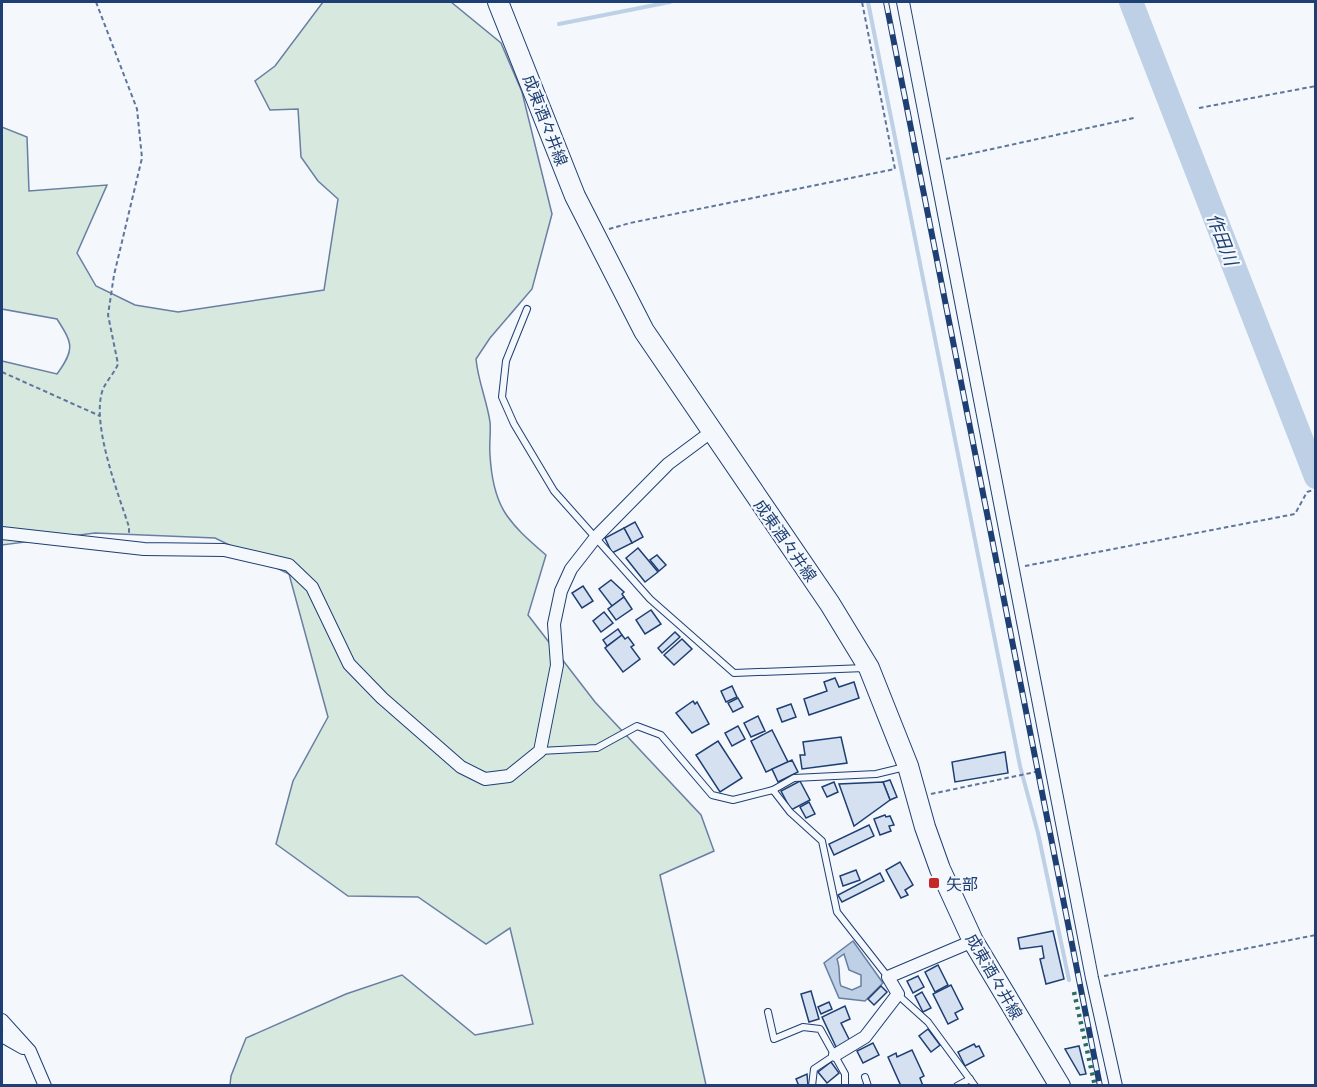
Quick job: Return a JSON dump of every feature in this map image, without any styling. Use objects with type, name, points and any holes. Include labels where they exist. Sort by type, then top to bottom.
[{"type":"main road","name":"成東酒々井線","points":[[498,2],[575,196],[644,331],[830,604],[869,668],[908,766],[940,869],[973,942],[1056,1082]]},
{"type":"street","points":[[903,2],[1092,978],[1116,1086]]},
{"type":"street","points":[[2,533],[128,547],[224,550],[289,565],[312,587],[349,664],[382,698],[461,767],[485,779],[509,776],[540,751],[557,665],[554,624],[561,591],[571,569],[596,537],[668,464],[711,432]]},
{"type":"street","points":[[835,1054],[866,1038],[898,994],[888,977],[973,942]]},
{"type":"street","points":[[2,1020],[30,1051],[45,1086]]},
{"type":"street","points":[[2,1036],[30,1051]]},
{"type":"lane","points":[[527,309],[506,361],[502,397],[554,491],[650,599],[734,673],[869,668]]},
{"type":"lane","points":[[540,751],[597,748],[638,726],[661,735],[712,795],[734,800],[774,790],[794,778],[876,774],[908,766]]},
{"type":"lane","points":[[774,790],[790,812],[822,841],[837,912],[888,977]]},
{"type":"lane","points":[[898,994],[928,1022],[975,1086]]},
{"type":"lane","points":[[768,1012],[774,1039],[803,1027],[820,1029],[845,1074],[845,1086]]},
{"type":"lane","points":[[812,1086],[814,1069],[835,1054]]},
{"type":"lane","points":[[865,1077],[868,1086]]},
{"type":"lane","points":[[957,1086],[970,1079]]},
{"type":"path","points":[[96,2],[137,109],[142,158],[114,275],[108,315],[117,364],[102,390],[99,416],[111,470],[129,526],[128,547]]},
{"type":"path","points":[[595,234],[630,223],[895,169],[862,2]]},
{"type":"path","points":[[1199,108],[1316,86]]},
{"type":"path","points":[[935,161],[1134,118]]},
{"type":"path","points":[[2,372],[99,416]]},
{"type":"path","points":[[1013,568],[1295,514],[1307,492],[1316,489]]},
{"type":"path","points":[[917,797],[1052,768]]},
{"type":"path","points":[[1092,978],[1316,935]]},
{"type":"shaded area","points":[[323,2],[451,2],[501,43],[522,92],[552,214],[532,289],[490,338],[476,359],[490,422],[492,473],[499,501],[512,523],[546,555],[528,615],[595,702],[701,815],[714,851],[660,875],[706,1085],[230,1085],[231,1076],[246,1038],[346,994],[402,975],[475,1035],[533,1024],[510,928],[486,944],[418,897],[348,896],[276,844],[293,781],[328,717],[289,574],[215,538],[95,533],[2,545],[2,361],[57,374],[67,358],[70,347],[57,319],[2,309],[2,127],[27,137],[29,191],[107,185],[77,253],[96,286],[135,305],[178,312],[324,290],[338,199],[318,181],[301,157],[298,109],[270,110],[255,81],[275,66]]},
{"type":"water","points":[[853,941],[883,983],[865,1001],[839,998],[824,963]],"holes":[[[844,954],[849,970],[861,975],[861,986],[852,990],[840,984],[837,959]]]},
{"type":"building","points":[[635,522],[643,537],[632,543],[624,528]]},
{"type":"building","points":[[624,528],[632,543],[612,553],[605,538]]},
{"type":"building","points":[[638,548],[658,572],[645,582],[626,558]]},
{"type":"building","points":[[657,555],[666,565],[659,571],[650,560]]},
{"type":"building","points":[[611,580],[624,592],[622,594],[624,597],[612,606],[599,589]]},
{"type":"building","points":[[583,586],[593,601],[582,608],[572,593]]},
{"type":"building","points":[[624,597],[632,609],[616,620],[608,609]]},
{"type":"building","points":[[651,610],[661,624],[645,634],[636,620]]},
{"type":"building","points":[[604,612],[613,623],[601,632],[593,621]]},
{"type":"building","points":[[618,629],[622,635],[607,646],[603,640]]},
{"type":"building","points":[[675,632],[680,637],[662,653],[658,648]]},
{"type":"building","points":[[622,635],[625,639],[628,637],[634,645],[631,647],[640,659],[623,672],[605,648]]},
{"type":"building","points":[[682,639],[692,649],[674,665],[664,655]]},
{"type":"building","points":[[835,678],[839,687],[854,682],[859,698],[809,715],[804,699],[827,691],[824,682]]},
{"type":"building","points":[[732,686],[737,697],[726,702],[721,691]]},
{"type":"building","points":[[738,698],[743,707],[733,712],[728,703]]},
{"type":"building","points":[[693,701],[695,704],[697,702],[709,724],[692,733],[676,713]]},
{"type":"building","points":[[791,704],[796,717],[782,722],[777,709]]},
{"type":"building","points":[[758,716],[765,731],[751,737],[744,723]]},
{"type":"building","points":[[738,726],[745,739],[732,746],[725,733]]},
{"type":"building","points":[[772,730],[788,762],[766,772],[751,741]]},
{"type":"building","points":[[841,737],[847,763],[802,769],[800,755],[805,755],[803,742]]},
{"type":"building","points":[[718,741],[742,778],[720,792],[696,755]]},
{"type":"building","points":[[1005,752],[1008,773],[955,782],[952,762]]},
{"type":"building","points":[[792,760],[798,772],[778,782],[772,769]]},
{"type":"building","points":[[890,780],[897,797],[890,800],[883,782]]},
{"type":"building","points":[[800,781],[810,800],[791,810],[781,791]]},
{"type":"building","points":[[834,782],[838,792],[827,797],[822,787]]},
{"type":"building","points":[[883,782],[890,800],[854,826],[839,784]]},
{"type":"building","points":[[809,802],[815,814],[806,818],[800,807]]},
{"type":"building","points":[[885,815],[890,816],[894,825],[889,826],[891,831],[880,835],[874,819]]},
{"type":"building","points":[[869,825],[874,836],[834,855],[829,844]]},
{"type":"building","points":[[900,862],[913,885],[905,890],[908,895],[901,898],[886,870]]},
{"type":"building","points":[[856,870],[860,880],[843,886],[840,876]]},
{"type":"building","points":[[880,873],[884,881],[842,902],[838,895]]},
{"type":"building","points":[[1053,931],[1064,979],[1046,984],[1040,959],[1044,958],[1042,946],[1020,949],[1018,938]]},
{"type":"building","points":[[938,965],[948,985],[935,992],[925,972]]},
{"type":"building","points":[[918,976],[924,987],[913,993],[907,981]]},
{"type":"building","points":[[951,985],[963,1009],[955,1013],[958,1019],[948,1024],[933,994]]},
{"type":"building","points":[[881,986],[887,992],[874,1005],[868,999]]},
{"type":"building","points":[[811,991],[819,1019],[809,1022],[801,994]]},
{"type":"building","points":[[922,992],[931,1008],[923,1012],[915,996]]},
{"type":"building","points":[[829,1002],[832,1009],[821,1014],[818,1007]]},
{"type":"building","points":[[845,1006],[850,1019],[841,1023],[851,1043],[837,1049],[822,1017]]},
{"type":"building","points":[[928,1029],[940,1045],[931,1052],[919,1036]]},
{"type":"building","points":[[873,1043],[879,1055],[863,1063],[857,1051]]},
{"type":"building","points":[[974,1044],[976,1047],[979,1046],[984,1056],[965,1066],[958,1052]]},
{"type":"building","points":[[1079,1046],[1086,1074],[1080,1075],[1065,1049]]},
{"type":"building","points":[[912,1050],[924,1076],[920,1078],[923,1086],[901,1086],[888,1057],[896,1053],[897,1057]]},
{"type":"building","points":[[831,1062],[839,1073],[827,1083],[818,1072]]},
{"type":"building","points":[[807,1074],[808,1086],[799,1086],[796,1079]]},
{"type":"waterway","points":[[559,24],[670,2]]},
{"type":"waterway","points":[[868,2],[1020,766],[1038,833],[1069,980]]},
{"type":"waterway","name":"作田川","points":[[1131,2],[1316,477]]},
{"type":"railway","points":[[886,2],[1100,1086]]},
{"type":"hedge","points":[[1074,992],[1095,1086]]},
{"type":"place","name":"矢部","points":[[934,883]]}]
